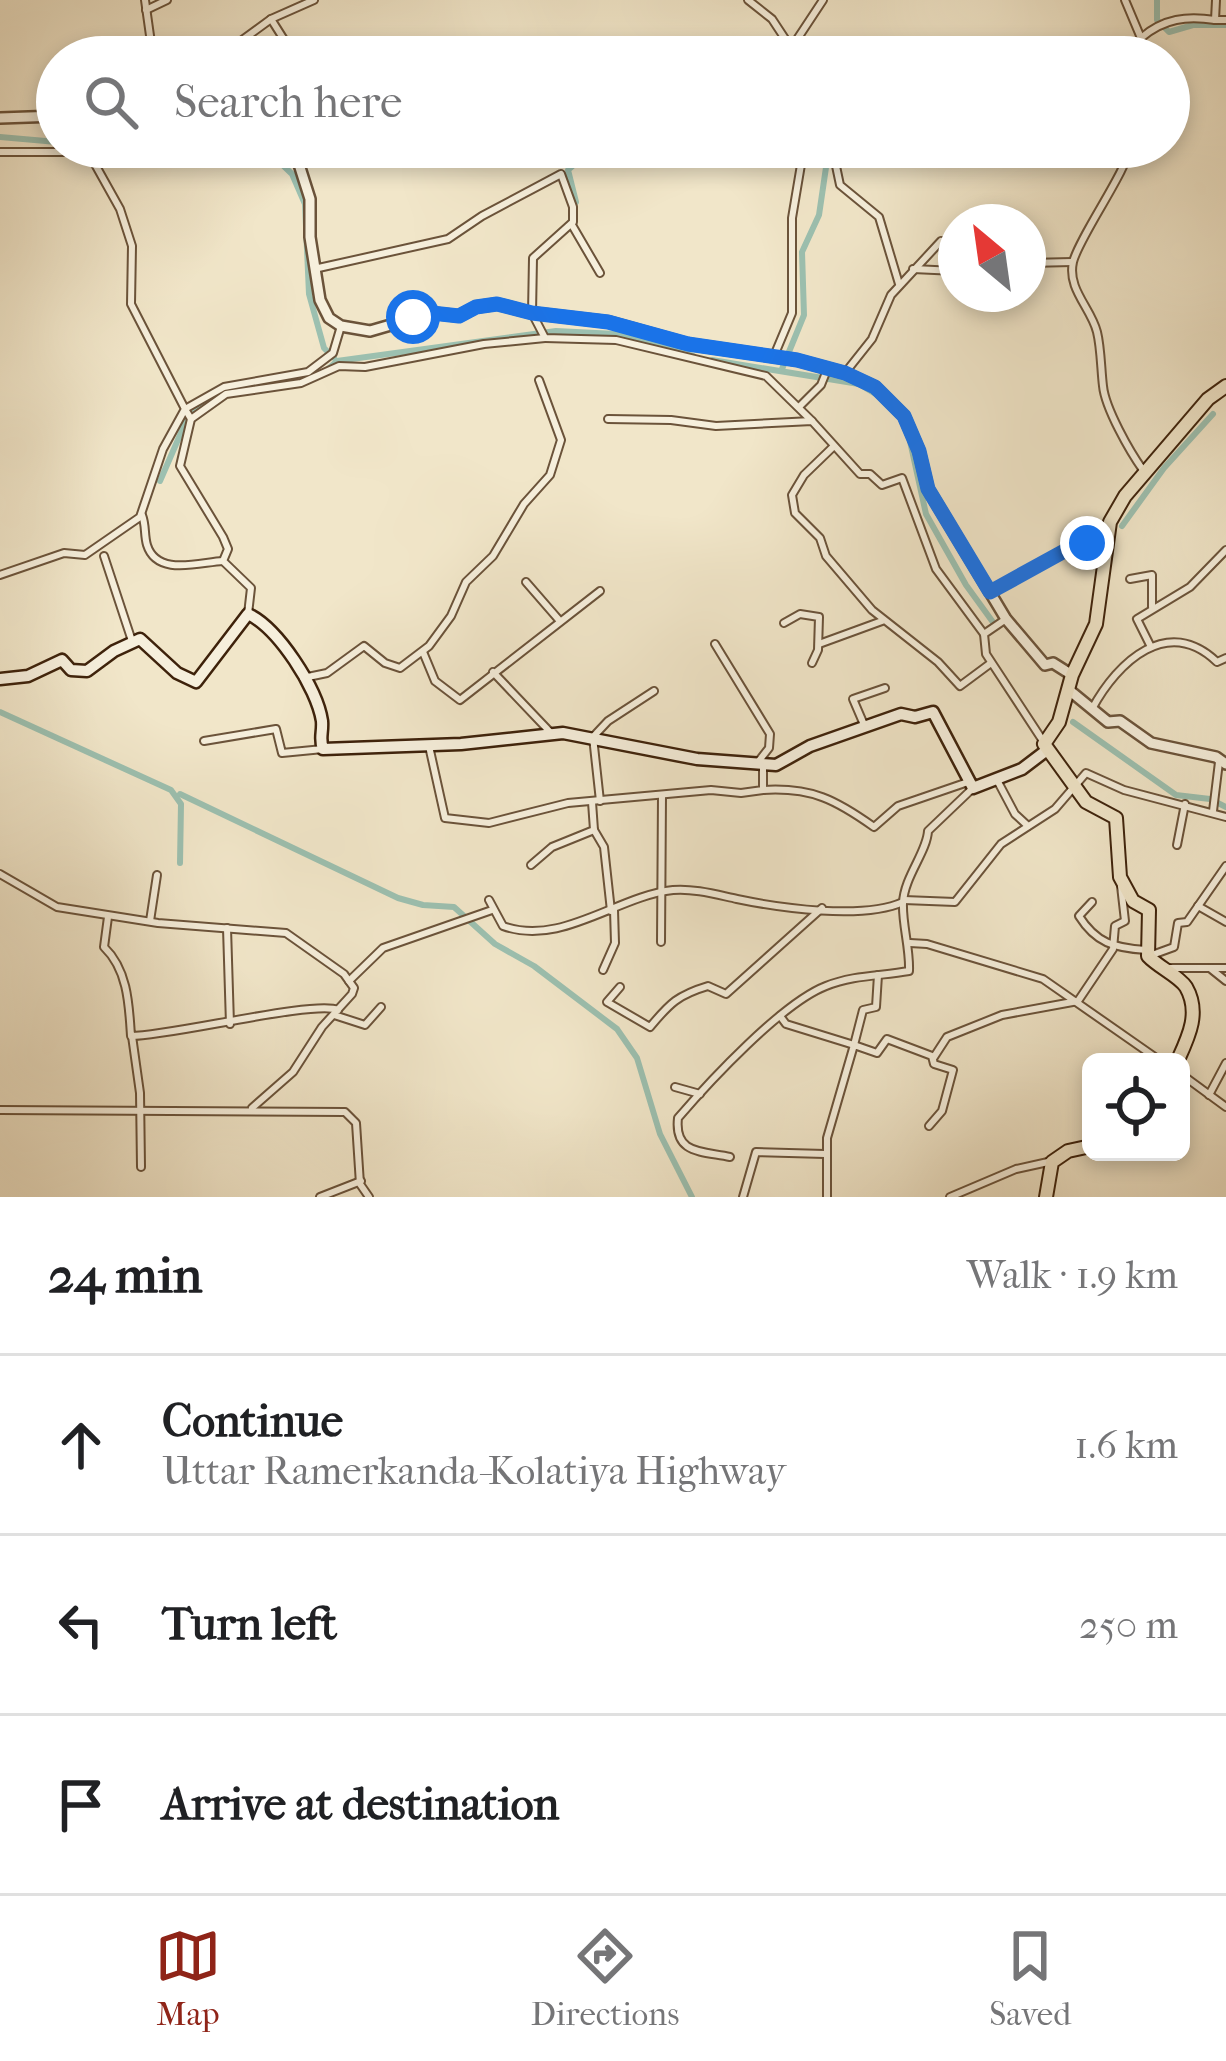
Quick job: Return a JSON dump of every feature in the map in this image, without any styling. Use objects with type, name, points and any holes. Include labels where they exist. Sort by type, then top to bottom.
[{"type":"main road","points":[[0,679],[28,676],[62,660],[71,670],[87,671],[132,641],[146,641],[177,673],[196,682],[248,614],[279,638],[303,678],[318,707],[322,749],[428,746],[551,733],[593,737],[652,752],[776,765],[810,746],[906,713],[915,717],[936,714],[970,785],[997,780],[1030,764],[1059,722],[1072,675],[1100,608],[1106,542],[1116,511],[1208,399],[1226,386]]},
{"type":"main road","points":[[1046,747],[1090,805],[1112,814],[1118,822],[1122,883],[1133,901],[1149,910],[1147,953],[1185,985],[1194,1018],[1180,1053]]},
{"type":"main road","points":[[1046,1197],[1052,1162],[1082,1148]]},
{"type":"street","points":[[145,0],[150,36]]},
{"type":"street","points":[[146,10],[167,0]]},
{"type":"street","points":[[248,36],[271,19],[314,0]]},
{"type":"street","points":[[748,0],[772,19],[783,36]]},
{"type":"street","points":[[799,36],[823,0]]},
{"type":"street","points":[[1125,0],[1140,36]]},
{"type":"street","points":[[1215,20],[1216,0]]},
{"type":"street","points":[[1143,36],[1158,24],[1194,16],[1226,20]]},
{"type":"street","points":[[271,19],[282,36]]},
{"type":"street","points":[[0,118],[36,117]]},
{"type":"street","points":[[0,152],[36,151]]},
{"type":"street","points":[[97,168],[124,218],[132,246],[131,304],[188,415],[180,466],[223,537],[228,550],[223,561]]},
{"type":"street","points":[[300,168],[310,199],[321,304],[341,326],[370,331],[432,313],[459,316],[497,304],[532,313],[583,317],[688,344],[779,357],[824,377],[845,373],[875,387],[904,416],[928,489],[1006,619],[1045,665],[1053,663],[1072,675]]},
{"type":"street","points":[[779,357],[794,302],[791,235],[801,168]]},
{"type":"street","points":[[836,168],[840,185],[878,217],[899,284]]},
{"type":"street","points":[[1122,168],[1073,262],[1075,287],[1097,332],[1106,399],[1145,472]]},
{"type":"street","points":[[314,269],[448,239],[561,174],[573,207],[572,225],[600,273]]},
{"type":"street","points":[[545,337],[532,313],[533,258],[572,225]]},
{"type":"street","points":[[845,373],[872,338],[891,295],[938,244]]},
{"type":"street","points":[[1046,263],[1073,262]]},
{"type":"street","points":[[913,269],[938,270]]},
{"type":"street","points":[[223,561],[176,566],[158,560],[147,546],[142,514],[164,449],[188,415],[224,387],[299,375],[331,356],[341,326]]},
{"type":"street","points":[[188,415],[226,394],[301,383],[339,366],[364,367],[545,337],[616,340],[766,376],[800,406],[860,474],[870,473],[880,484],[902,478],[935,569],[984,634],[992,663],[1046,747]]},
{"type":"street","points":[[800,406],[824,377]]},
{"type":"street","points":[[303,678],[327,673],[364,646],[394,668],[423,652],[451,616],[466,582],[493,556],[507,528],[550,475],[561,440],[539,380]]},
{"type":"street","points":[[608,419],[716,426],[812,421]]},
{"type":"street","points":[[834,446],[796,486],[792,506],[820,538],[826,556],[882,621],[938,662],[960,686],[992,663]]},
{"type":"street","points":[[0,575],[67,552],[85,555],[142,514]]},
{"type":"street","points":[[990,592],[1079,543],[1106,542]]},
{"type":"street","points":[[1150,647],[1137,620],[1190,587],[1225,555]]},
{"type":"street","points":[[104,556],[132,641]]},
{"type":"street","points":[[223,561],[251,588],[248,614]]},
{"type":"street","points":[[1130,579],[1152,575],[1153,607]]},
{"type":"street","points":[[526,582],[559,620]]},
{"type":"street","points":[[423,652],[432,677],[457,699],[600,591]]},
{"type":"street","points":[[784,623],[800,614],[818,616],[819,644],[812,663]]},
{"type":"street","points":[[984,634],[1006,619]]},
{"type":"street","points":[[819,644],[882,621]]},
{"type":"street","points":[[1092,709],[1107,687],[1150,647],[1166,641],[1190,643],[1217,662],[1226,658]]},
{"type":"street","points":[[715,644],[770,734],[761,763],[763,790]]},
{"type":"street","points":[[494,672],[551,733]]},
{"type":"street","points":[[865,727],[853,699],[885,688]]},
{"type":"street","points":[[1069,690],[1108,722],[1120,721],[1151,743],[1223,762],[1214,806]]},
{"type":"street","points":[[603,970],[615,943],[604,848],[594,830],[593,737],[608,721],[654,691]]},
{"type":"street","points":[[204,741],[276,729],[282,753],[322,749]]},
{"type":"street","points":[[428,746],[445,818],[489,823],[568,803],[711,790],[798,789],[838,801],[872,827],[898,806],[970,785]]},
{"type":"street","points":[[489,900],[490,911],[503,926],[531,931],[680,890],[874,911],[903,901],[956,902],[1001,844],[1064,802],[1086,773],[1124,790],[1214,806],[1226,817]]},
{"type":"street","points":[[997,780],[1015,814],[1029,826]]},
{"type":"street","points":[[730,1157],[680,1143],[676,1122],[779,1016],[823,987],[908,972],[910,943],[903,901],[916,857],[927,842],[926,834],[970,785]]},
{"type":"street","points":[[661,942],[662,796]]},
{"type":"street","points":[[1177,845],[1185,804]]},
{"type":"street","points":[[532,865],[552,847],[594,830]]},
{"type":"street","points":[[1092,902],[1080,919],[1098,940],[1147,953],[1174,946],[1178,924],[1186,922],[1226,866]]},
{"type":"street","points":[[0,874],[57,907],[293,936],[349,981],[353,991],[292,1072],[252,1108]]},
{"type":"street","points":[[150,921],[157,875]]},
{"type":"street","points":[[929,1126],[939,1118],[955,1074],[934,1064],[947,1037],[996,1017],[1078,1001],[1114,946],[1114,926],[1125,920],[1122,883]]},
{"type":"street","points":[[1198,907],[1226,922]]},
{"type":"street","points":[[620,987],[607,1001],[650,1028],[670,1002],[692,992],[708,986],[726,994],[822,908]]},
{"type":"street","points":[[349,981],[383,948],[490,911]]},
{"type":"street","points":[[108,916],[104,947],[124,982],[132,1036],[141,1166]]},
{"type":"street","points":[[227,928],[230,1024]]},
{"type":"street","points":[[910,943],[1043,979],[1150,1053]]},
{"type":"street","points":[[1160,968],[1226,968]]},
{"type":"street","points":[[1211,969],[1226,981]]},
{"type":"street","points":[[827,1197],[825,1154],[831,1116],[863,1010],[876,1007],[878,974]]},
{"type":"street","points":[[132,1036],[230,1024],[310,1007],[332,1006],[364,1024],[381,1007]]},
{"type":"street","points":[[779,1016],[786,1024],[877,1053],[887,1039],[934,1058]]},
{"type":"street","points":[[1209,1095],[1226,1063]]},
{"type":"street","points":[[1190,1081],[1226,1107]]},
{"type":"street","points":[[675,1087],[701,1095]]},
{"type":"street","points":[[0,1110],[345,1112],[356,1123],[361,1181],[369,1197]]},
{"type":"street","points":[[742,1197],[756,1152],[825,1154]]},
{"type":"street","points":[[950,1197],[1016,1169],[1052,1162]]},
{"type":"street","points":[[320,1197],[361,1181]]},
{"type":"waterway","points":[[1157,0],[1157,20],[1169,32],[1193,25],[1226,25]]},
{"type":"waterway","points":[[0,137],[36,140]]},
{"type":"waterway","points":[[286,168],[305,204],[309,294],[324,348],[334,358]]},
{"type":"waterway","points":[[570,168],[576,202]]},
{"type":"waterway","points":[[782,369],[804,315],[802,252],[819,215],[826,168]]},
{"type":"waterway","points":[[326,371],[337,361],[556,331],[616,334],[693,356]]},
{"type":"waterway","points":[[712,360],[859,384],[879,396]]},
{"type":"waterway","points":[[257,384],[285,383]]},
{"type":"waterway","points":[[160,481],[187,419],[210,398]]},
{"type":"waterway","points":[[1122,526],[1164,468],[1213,414]]},
{"type":"waterway","points":[[910,441],[926,514],[995,625]]},
{"type":"waterway","points":[[0,712],[171,790],[181,804],[180,863]]},
{"type":"waterway","points":[[1073,722],[1176,795],[1210,799],[1226,807]]},
{"type":"waterway","points":[[180,794],[398,898],[454,907],[495,944],[534,966],[617,1029],[637,1058],[660,1134],[692,1197]]},
{"type":"route","points":[[413,317],[459,316],[497,304],[532,313],[583,317],[688,344],[797,360],[845,373],[875,387],[904,416],[928,489],[990,592],[1079,543],[1087,543]]}]
